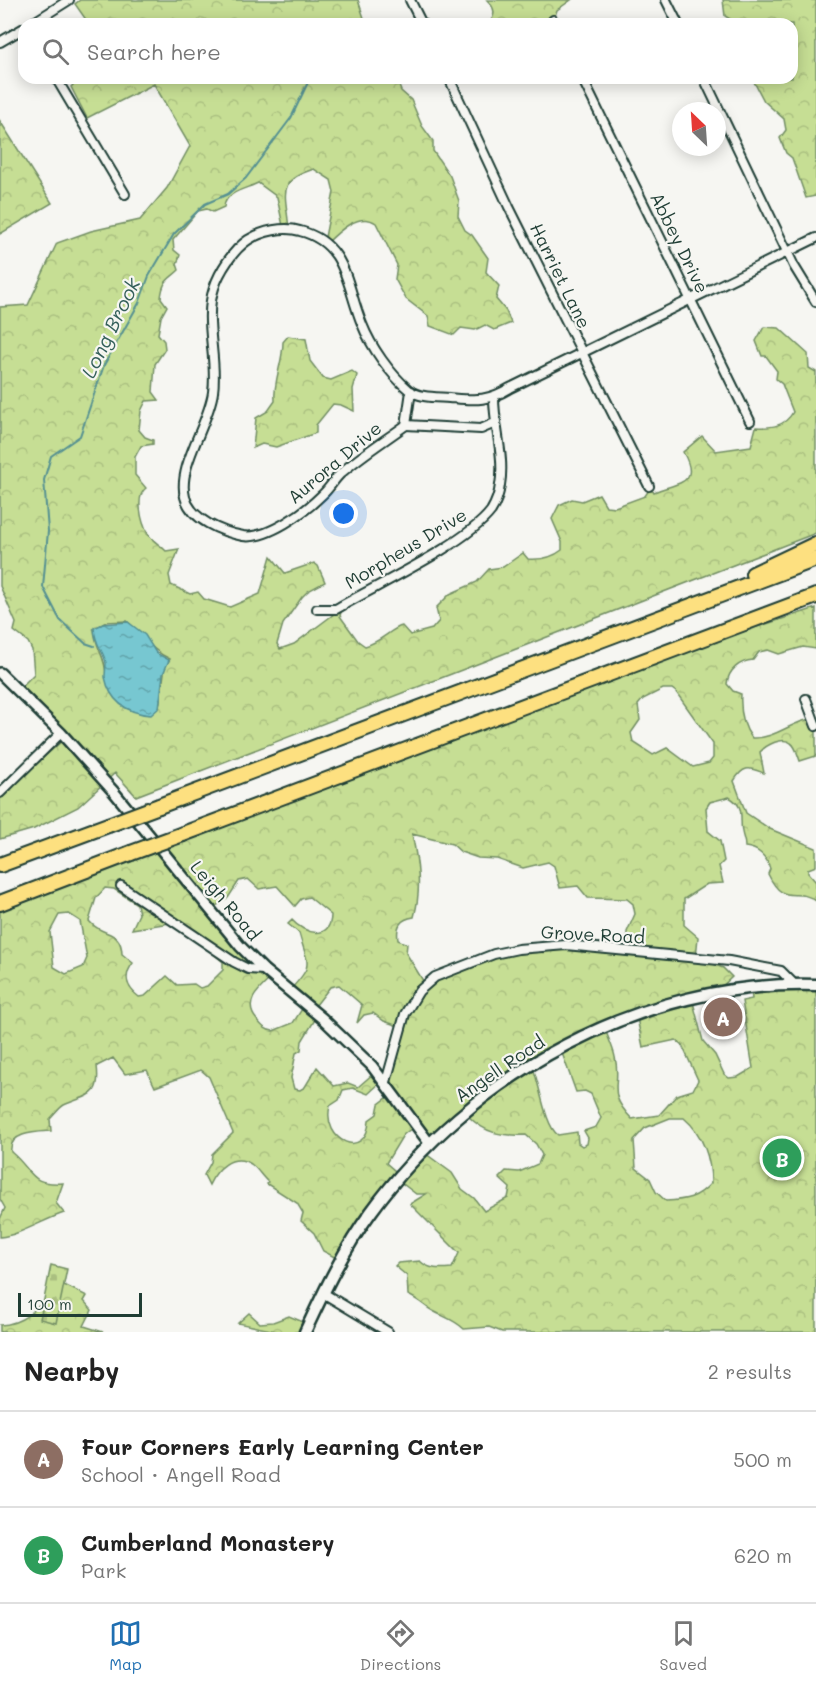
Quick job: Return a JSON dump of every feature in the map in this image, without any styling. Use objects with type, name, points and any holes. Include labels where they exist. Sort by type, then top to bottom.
[{"type":"highway","points":[[659,618],[816,544]]},
{"type":"highway","points":[[0,866],[816,559]]},
{"type":"highway","points":[[0,903],[816,596]]},
{"type":"highway","points":[[752,621],[816,604]]},
{"type":"main road","name":"Angell Road","points":[[305,1332],[323,1293],[371,1212],[430,1144],[462,1114],[501,1084],[550,1053],[594,1031],[674,1003],[760,986],[816,985]]},
{"type":"street","points":[[40,18],[69,0]]},
{"type":"street","points":[[410,0],[419,18]]},
{"type":"street","points":[[666,0],[675,18]]},
{"type":"street","points":[[0,42],[18,32]]},
{"type":"street","points":[[60,84],[125,194]]},
{"type":"street","name":"Harriet Lane","points":[[452,84],[649,486]]},
{"type":"street","name":"Abbey Drive","points":[[585,84],[750,421]]},
{"type":"street","points":[[707,84],[816,302]]},
{"type":"street","name":"Aurora Drive","points":[[406,425],[411,391],[374,348],[362,325],[344,270],[327,243],[311,234],[294,229],[275,230],[248,240],[234,252],[212,294],[213,393],[208,415],[186,475],[186,500],[200,517],[224,531],[246,537],[264,532],[309,508],[339,475],[406,425],[482,429],[495,423]]},
{"type":"street","points":[[411,391],[426,396],[479,400],[494,398],[816,238]]},
{"type":"street","points":[[494,398],[495,423]]},
{"type":"street","name":"Morpheus Drive","points":[[317,609],[336,609],[467,534],[479,523],[491,510],[501,484],[501,454],[495,423]]},
{"type":"street","name":"Leigh Road","points":[[0,673],[61,733],[114,792],[226,930],[264,970],[330,1026],[386,1082],[430,1144]]},
{"type":"street","points":[[806,699],[816,726]]},
{"type":"street","points":[[0,793],[61,733]]},
{"type":"street","points":[[121,886],[234,962],[248,969],[264,970]]},
{"type":"street","name":"Grove Road","points":[[386,1082],[405,1014],[419,991],[435,977],[494,954],[551,944],[672,954],[782,971],[794,984]]},
{"type":"street","points":[[323,1293],[388,1332]]},
{"type":"green space","points":[[80,0],[358,0],[364,18],[85,18],[75,4]]},
{"type":"green space","points":[[487,0],[571,0],[557,10],[554,18],[493,18],[492,6]]},
{"type":"green space","points":[[723,0],[816,0],[816,196],[806,198],[792,158],[786,153],[780,138],[786,130],[784,119],[764,101],[755,84],[798,84],[798,18],[728,18],[725,16]]},
{"type":"green space","points":[[74,84],[154,84],[87,118],[71,87]]},
{"type":"green space","points":[[154,84],[398,84],[401,91],[411,100],[422,126],[433,141],[433,151],[450,176],[459,201],[458,216],[465,230],[472,235],[488,258],[486,272],[499,286],[496,299],[506,311],[511,323],[494,330],[485,325],[475,330],[461,328],[454,335],[430,326],[428,316],[406,299],[395,279],[397,265],[376,223],[369,220],[356,221],[349,224],[326,244],[324,242],[334,192],[331,180],[314,169],[301,174],[288,184],[285,199],[289,231],[284,231],[277,197],[258,183],[232,194],[224,207],[213,212],[207,209],[198,211],[173,240],[174,250],[180,255],[177,264],[179,270],[163,287],[161,298],[167,306],[161,317],[158,334],[164,341],[165,349],[155,364],[153,392],[159,400],[146,401],[141,411],[139,430],[145,437],[153,440],[153,444],[141,446],[135,457],[135,475],[146,488],[140,503],[145,529],[152,539],[166,551],[179,549],[169,575],[171,585],[190,594],[198,592],[204,599],[230,607],[260,594],[271,556],[285,573],[314,563],[318,566],[325,582],[302,597],[283,624],[277,644],[280,649],[294,644],[342,608],[340,616],[358,641],[365,646],[402,626],[410,635],[432,629],[439,621],[436,608],[450,594],[477,582],[489,569],[503,567],[523,553],[528,559],[537,559],[550,557],[562,550],[562,542],[552,519],[559,505],[572,499],[582,501],[599,494],[606,506],[615,507],[645,496],[649,490],[654,492],[685,480],[690,470],[683,452],[702,436],[716,451],[751,446],[756,427],[773,426],[790,417],[793,412],[782,384],[776,379],[777,371],[766,356],[762,356],[756,341],[764,327],[779,328],[808,354],[809,368],[816,372],[816,533],[136,796],[115,773],[78,807],[34,829],[0,839],[0,797],[63,740],[17,691],[34,674],[32,650],[28,642],[14,631],[16,623],[0,586],[0,307],[28,305],[57,243],[91,231],[140,220],[167,188],[190,146]],"holes":[[[127,621],[152,647],[170,659],[165,667],[159,708],[106,677],[106,669],[96,642],[94,629],[106,622]]]},
{"type":"green space","points":[[0,121],[52,203],[0,234]]},
{"type":"green space","points":[[288,336],[306,339],[310,361],[323,378],[331,380],[352,371],[357,375],[353,389],[354,411],[333,404],[316,425],[316,433],[276,447],[262,444],[253,448],[256,418],[268,411],[275,401],[275,386],[283,342]]},
{"type":"green space","points":[[816,608],[816,649],[803,647],[779,654],[768,650],[759,652],[753,660],[736,667],[730,674],[727,684],[733,691],[741,694],[742,717],[752,738],[768,736],[810,719],[816,732],[816,756],[800,761],[793,744],[784,740],[775,742],[760,752],[764,773],[744,770],[734,781],[746,813],[770,829],[816,848],[816,866],[808,869],[808,873],[816,882],[816,901],[802,895],[785,894],[774,885],[768,874],[769,864],[764,857],[757,851],[745,847],[740,808],[729,797],[710,802],[706,808],[708,831],[720,841],[724,861],[719,866],[723,883],[707,884],[684,899],[684,925],[698,937],[696,957],[723,968],[732,977],[718,990],[693,1002],[703,1041],[729,1078],[738,1077],[753,1068],[742,1001],[752,999],[751,991],[816,988],[816,1332],[502,1332],[489,1327],[464,1329],[408,1295],[407,1276],[395,1266],[398,1263],[420,1261],[439,1269],[452,1268],[459,1253],[410,1204],[426,1194],[416,1194],[399,1181],[342,1261],[323,1251],[314,1233],[301,1221],[303,1213],[297,1203],[267,1184],[268,1182],[251,1164],[244,1161],[231,1161],[220,1169],[209,1185],[204,1175],[211,1162],[212,1154],[233,1133],[209,1077],[201,1070],[155,1087],[147,1070],[125,1074],[113,1058],[97,1066],[97,1084],[91,1094],[64,1105],[50,1119],[51,1131],[25,1134],[14,1140],[11,1145],[11,1152],[37,1179],[43,1182],[63,1183],[56,1203],[64,1213],[15,1234],[0,1237],[0,1219],[5,1208],[0,1199],[0,907],[717,640]],"holes":[[[663,689],[672,689],[713,744],[713,758],[709,763],[693,767],[667,748],[653,755],[633,742],[631,733],[640,720],[638,705],[643,699]],[[412,834],[452,844],[461,852],[478,858],[497,859],[523,868],[548,862],[554,866],[560,888],[578,886],[588,898],[627,899],[633,904],[635,914],[627,932],[627,951],[569,946],[535,948],[493,959],[425,984],[406,953],[407,944],[398,940],[398,927],[402,921],[414,917],[418,886]],[[248,879],[259,889],[277,886],[295,906],[301,899],[309,897],[331,915],[327,929],[322,932],[303,929],[292,920],[288,924],[299,933],[307,959],[306,970],[288,992],[304,1006],[293,1023],[273,1031],[266,1029],[257,1020],[251,1009],[253,998],[270,979],[210,910],[228,898],[239,881]],[[105,888],[114,889],[137,904],[139,914],[132,929],[176,922],[223,962],[223,970],[207,986],[200,988],[194,984],[177,985],[167,976],[145,996],[139,997],[127,981],[128,972],[133,963],[122,954],[118,940],[89,921],[96,898]],[[69,914],[80,921],[87,958],[83,967],[66,974],[54,967],[50,932],[59,915]],[[339,985],[362,1005],[357,1023],[364,1015],[373,1013],[384,1021],[404,1028],[389,1087],[392,1094],[379,1104],[377,1114],[369,1120],[366,1133],[361,1140],[353,1143],[345,1142],[332,1129],[329,1118],[330,1106],[339,1100],[343,1090],[353,1088],[368,1094],[382,1081],[374,1073],[358,1087],[348,1083],[334,1086],[317,1067],[305,1087],[300,1090],[294,1089],[291,1078],[296,1053],[301,1050],[302,1041],[316,1018],[312,1010],[330,987]],[[637,1018],[643,1047],[676,1040],[682,1045],[698,1080],[693,1090],[677,1095],[659,1115],[632,1119],[619,1102],[617,1095],[617,1067],[605,1029]],[[562,1053],[576,1092],[585,1091],[591,1094],[601,1118],[596,1127],[584,1131],[588,1138],[587,1144],[582,1146],[578,1143],[577,1132],[558,1135],[553,1130],[533,1068]],[[468,1116],[481,1127],[494,1133],[526,1135],[536,1144],[542,1155],[538,1164],[519,1172],[506,1171],[499,1178],[510,1188],[508,1198],[484,1211],[474,1198],[462,1189],[452,1173],[426,1154],[401,1176],[386,1163],[403,1135],[416,1125],[431,1144]],[[670,1118],[684,1118],[691,1124],[705,1148],[711,1183],[691,1197],[666,1201],[656,1192],[650,1179],[636,1168],[634,1140],[645,1128]]]},
{"type":"green space","points":[[51,1265],[67,1269],[56,1323],[40,1319]]},
{"type":"green space","points":[[60,1283],[87,1296],[84,1301],[92,1310],[84,1326],[103,1332],[0,1332],[0,1325],[19,1321],[27,1316]]},
{"type":"green space","points":[[249,1313],[260,1323],[273,1322],[289,1316],[310,1325],[307,1332],[280,1332],[238,1323]]},
{"type":"water","points":[[128,622],[145,635],[156,653],[169,660],[163,674],[159,708],[151,715],[127,709],[115,699],[107,686],[106,663],[94,628],[103,624]]},
{"type":"waterway","name":"Long Brook","points":[[94,646],[85,643],[60,620],[43,587],[48,531],[44,480],[51,456],[80,436],[104,365],[139,303],[149,276],[174,234],[205,204],[228,194],[246,178],[291,118],[307,84]]},
{"type":"place","name":"Four Corners Early Learning Center","points":[[723,1017]]},
{"type":"place","name":"Cumberland Monastery","points":[[782,1158]]}]
